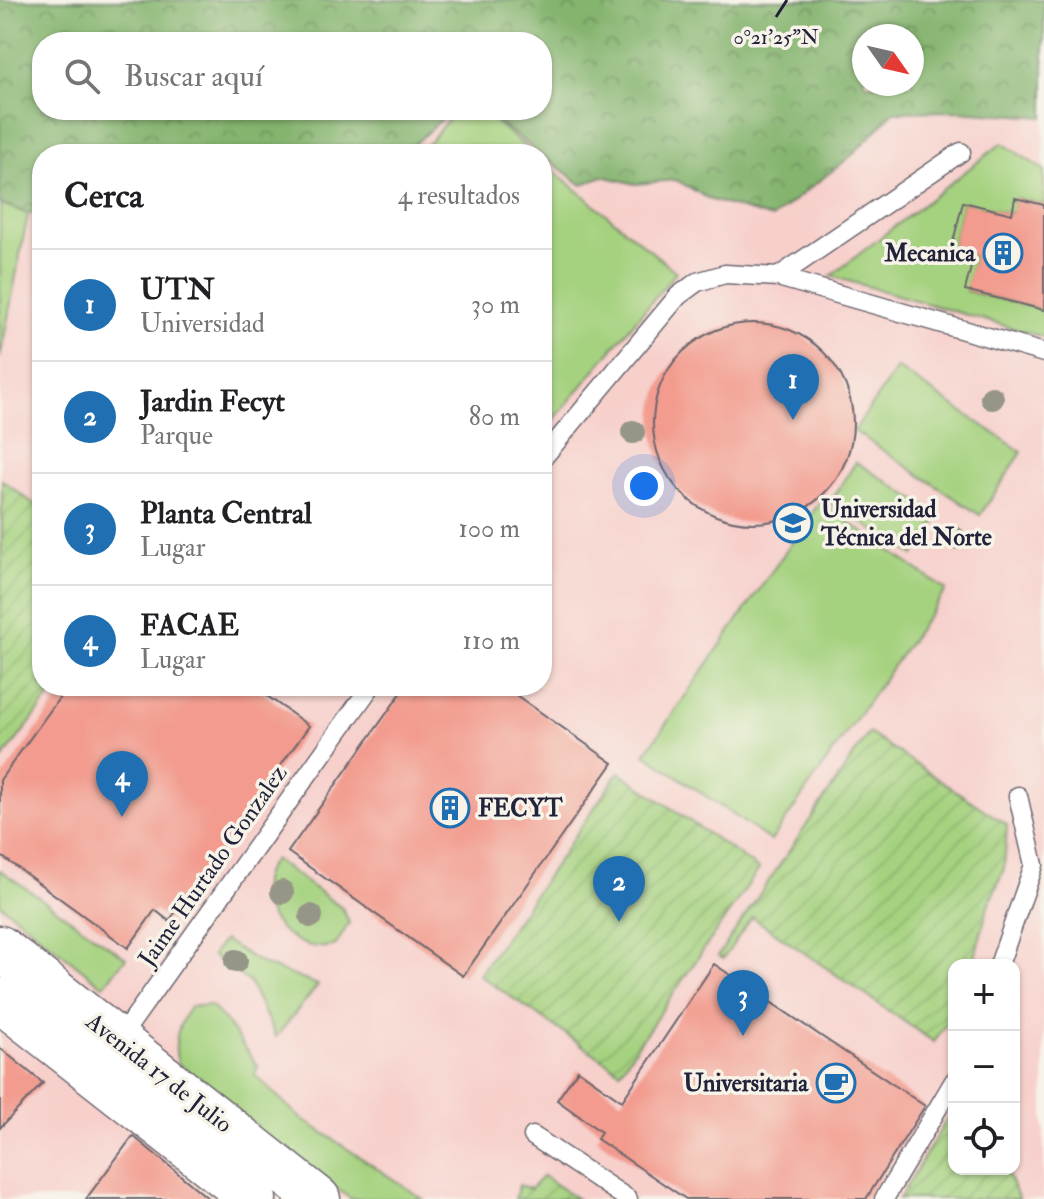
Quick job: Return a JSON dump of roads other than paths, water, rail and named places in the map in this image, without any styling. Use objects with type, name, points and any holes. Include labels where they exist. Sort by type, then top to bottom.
[{"type":"main road","name":"Avenida 17 de Julio","points":[[0,948],[105,1056],[254,1199]]},
{"type":"main road","name":"Avenida 17 de Julio","points":[[0,1000],[105,1056],[318,1199]]},
{"type":"lane","points":[[778,277],[961,152]]},
{"type":"lane","points":[[552,447],[678,296],[697,282],[725,274],[778,277],[1044,353]]},
{"type":"lane","name":"Jaime Hurtado Gonzalez","points":[[105,1056],[364,696]]},
{"type":"lane","points":[[1001,959],[1039,861],[1018,796]]},
{"type":"lane","points":[[884,1199],[948,1091]]},
{"type":"lane","points":[[533,1136],[628,1199]]},
{"type":"place","name":"Mecanica","points":[[1003,253]]},
{"type":"place","name":"UTN","points":[[793,420]]},
{"type":"place","name":"Universidad Técnica del Norte","points":[[793,523]]},
{"type":"place","name":"FECYT","points":[[450,808]]},
{"type":"place","name":"FACAE","points":[[122,817]]},
{"type":"place","name":"Jardin Fecyt","points":[[619,922]]},
{"type":"place","name":"Planta Central","points":[[743,1036]]},
{"type":"place","name":"Universitaria","points":[[836,1083]]}]
